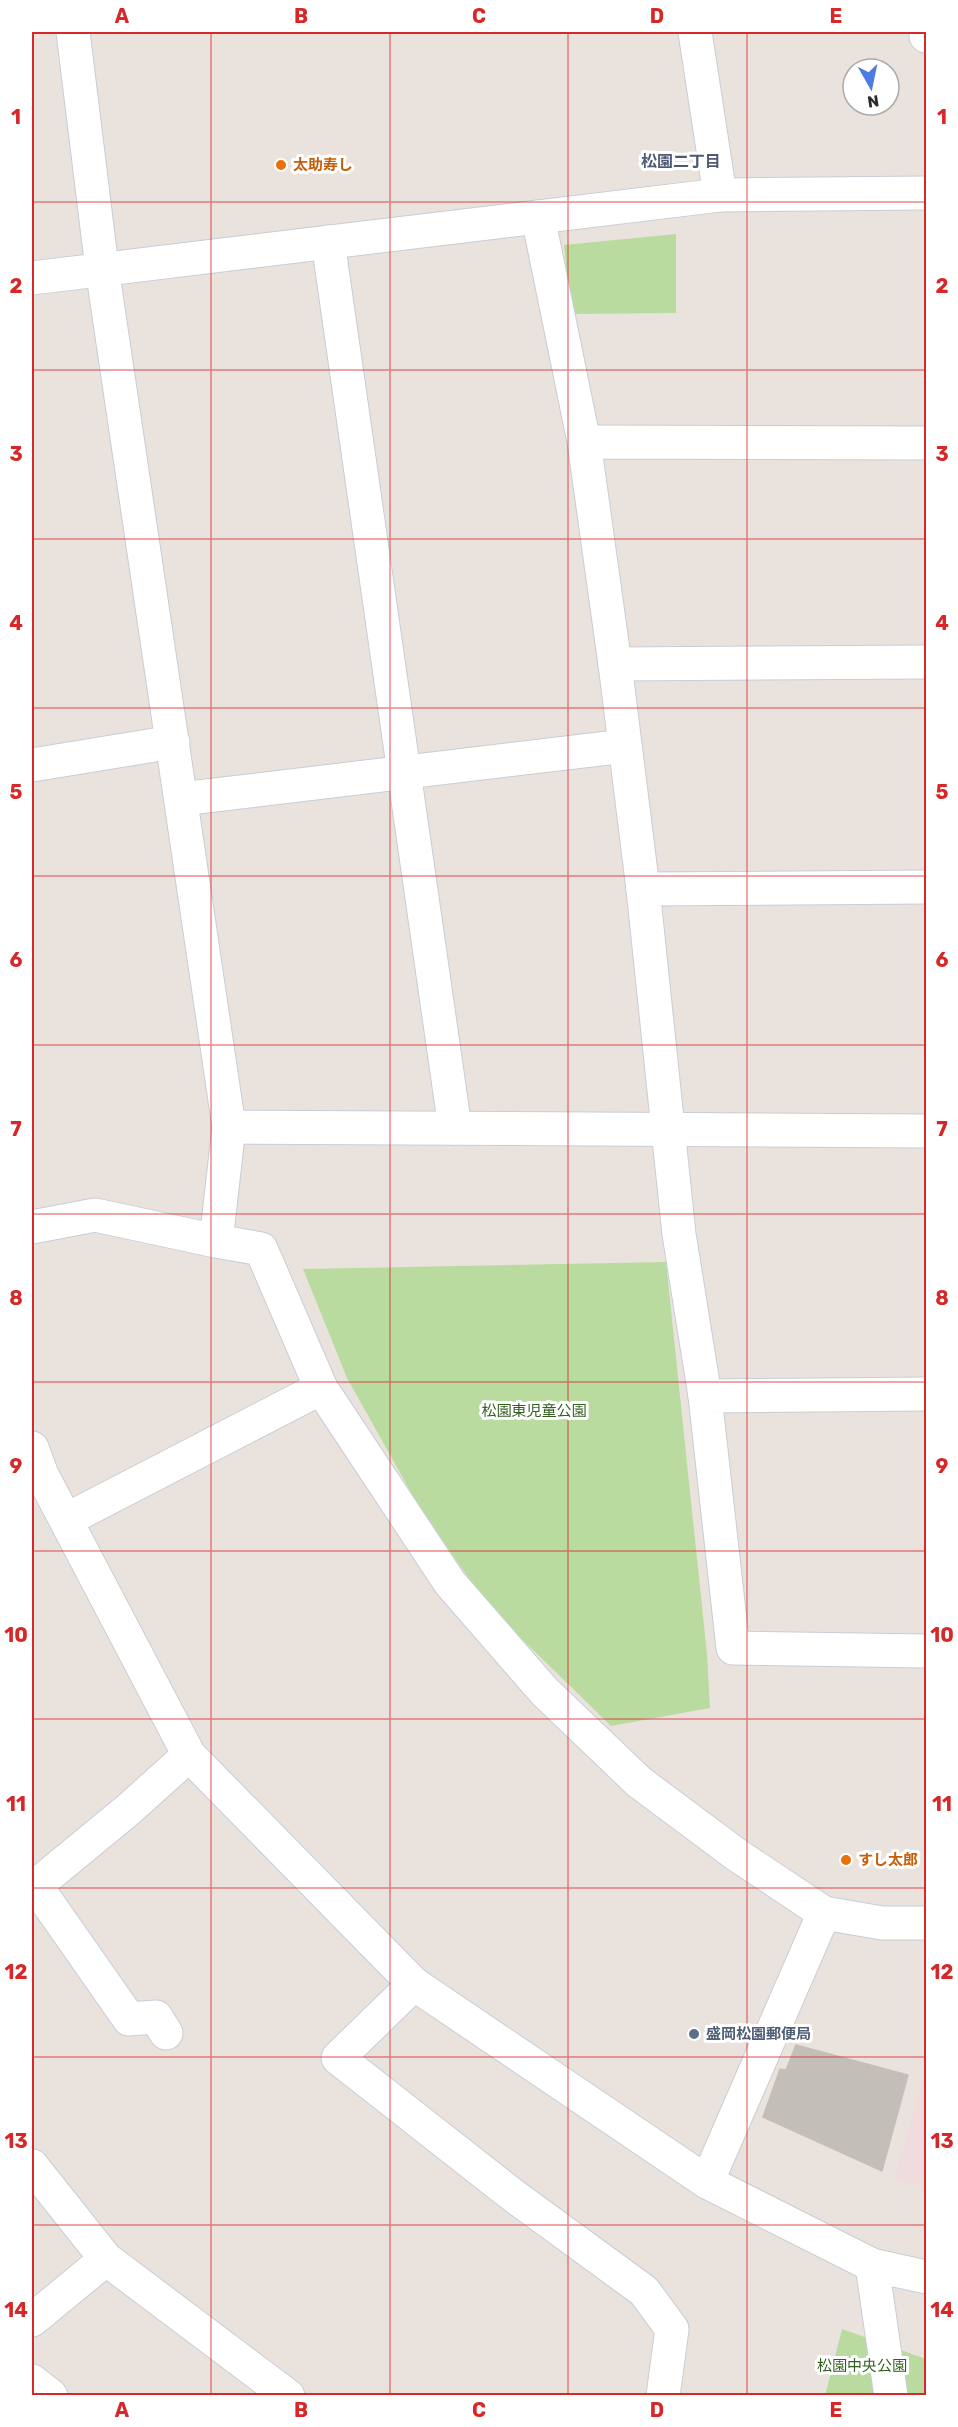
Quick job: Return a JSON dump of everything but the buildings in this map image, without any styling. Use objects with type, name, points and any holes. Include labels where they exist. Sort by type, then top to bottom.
[{"type":"street","points":[[73,32],[102,268],[229,1127],[216,1241]]},
{"type":"street","points":[[695,32],[720,195]]},
{"type":"street","points":[[926,32],[927,36]]},
{"type":"street","points":[[32,278],[720,195],[927,192]]},
{"type":"street","points":[[538,216],[584,442],[615,664],[643,889],[679,1234],[705,1396],[733,1648],[927,1651]]},
{"type":"street","points":[[328,242],[455,1128]]},
{"type":"street","points":[[584,442],[927,443]]},
{"type":"street","points":[[615,664],[927,662]]},
{"type":"street","points":[[32,765],[172,742]]},
{"type":"street","points":[[181,799],[626,746]]},
{"type":"street","points":[[643,889],[927,887]]},
{"type":"street","points":[[229,1127],[927,1131]]},
{"type":"street","points":[[32,1227],[95,1215],[261,1249],[321,1388],[450,1583],[544,1691],[639,1782],[737,1855],[824,1913],[882,1923],[927,1923]]},
{"type":"street","points":[[66,1520],[321,1388]]},
{"type":"street","points":[[705,1396],[927,1394]]},
{"type":"street","points":[[32,1448],[42,1475],[189,1755],[414,1984],[707,2182],[872,2265],[927,2277]]},
{"type":"street","points":[[166,2033],[156,2018],[129,2019],[34,1888],[129,1809],[189,1755]]},
{"type":"street","points":[[707,2182],[824,1913]]},
{"type":"street","points":[[414,1984],[338,2058],[510,2193],[644,2291],[672,2329],[663,2396]]},
{"type":"street","points":[[32,2166],[106,2259],[288,2396]]},
{"type":"street","points":[[32,2320],[106,2259]]},
{"type":"street","points":[[872,2265],[891,2396]]},
{"type":"street","points":[[32,2381],[51,2396]]},
{"type":"shaded area","points":[[926,2071],[926,2188],[894,2179]]},
{"type":"green space","points":[[676,234],[676,313],[571,314],[564,245]]},
{"type":"green space","name":"松園東児童公園","points":[[666,1262],[707,1654],[710,1708],[611,1726],[488,1606],[418,1505],[347,1378],[303,1269]]},
{"type":"green space","name":"松園中央公園","points":[[842,2329],[926,2359],[926,2395],[825,2396]]},
{"type":"place","name":"太助寿し","points":[[281,165]]},
{"type":"place","name":"すし太郎","points":[[846,1860]]},
{"type":"place","name":"盛岡松園郵便局","points":[[694,2034]]},
{"type":"district","name":"松園二丁目","points":[[681,161]]}]
